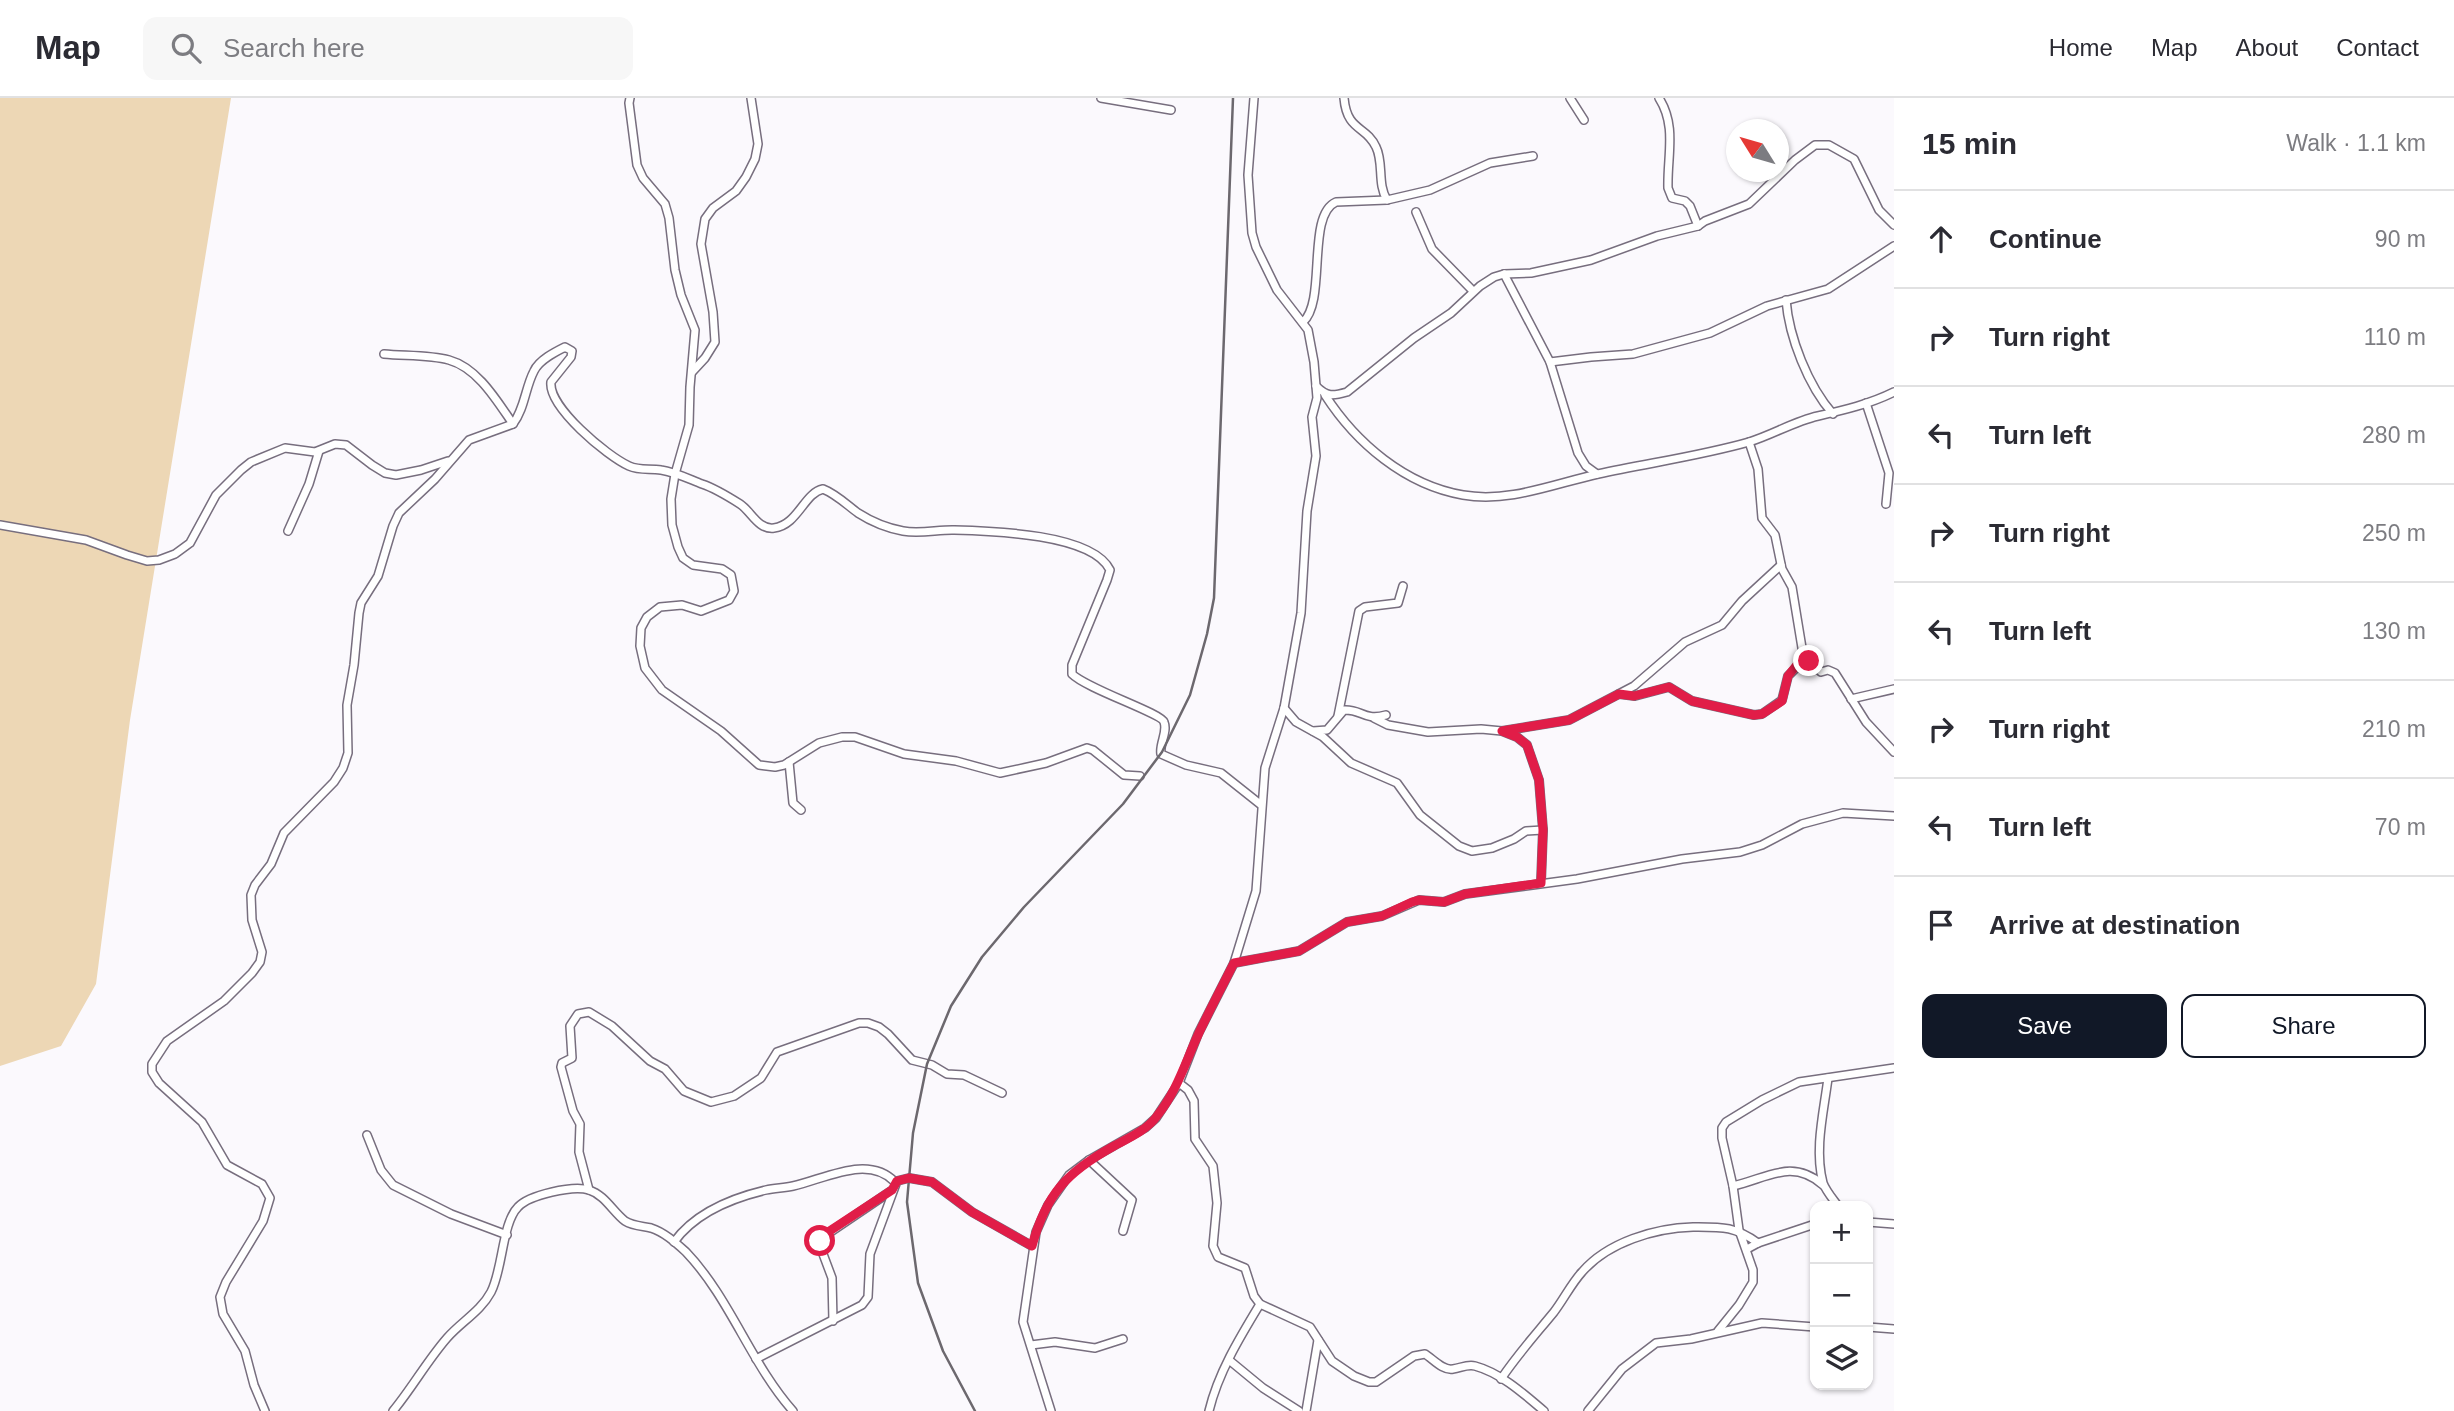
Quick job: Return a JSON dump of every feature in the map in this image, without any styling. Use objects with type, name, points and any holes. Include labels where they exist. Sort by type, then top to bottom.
[{"type":"street","points":[[630,98],[637,165],[643,178],[665,204],[675,270],[681,295],[695,330],[689,425],[675,474],[671,499],[672,525],[683,558],[692,565],[722,569],[731,575],[734,591],[729,600],[701,611],[682,605],[660,607],[647,617],[641,628],[640,646],[645,668],[662,690],[721,731],[753,761],[765,766],[775,767],[789,762],[825,740],[855,737],[904,754],[956,761],[1000,774],[1046,763],[1087,748],[1124,775],[1140,776]]},
{"type":"street","points":[[691,373],[715,342],[713,312],[701,244],[705,219],[713,208],[736,191],[751,169],[758,144],[751,98]]},
{"type":"street","points":[[1101,98],[1171,110]]},
{"type":"street","points":[[1051,1411],[1023,1322],[1032,1246],[1041,1219],[1056,1191],[1069,1175],[1088,1160],[1145,1128],[1156,1118],[1179,1083],[1198,1034],[1234,963],[1256,891],[1265,768],[1284,708],[1301,613],[1307,511],[1316,456],[1312,417],[1316,386],[1310,338],[1303,322],[1277,290],[1252,233],[1248,175],[1254,98]]},
{"type":"street","points":[[1344,98],[1347,116],[1376,146],[1382,190],[1387,200]]},
{"type":"street","points":[[1570,98],[1584,120]]},
{"type":"street","points":[[1659,98],[1668,113],[1668,188],[1672,198],[1685,201],[1690,206],[1698,226]]},
{"type":"street","points":[[1325,395],[1334,396],[1347,392],[1494,277],[1531,273],[1591,260],[1657,236],[1698,226],[1749,204],[1808,149],[1822,144],[1854,159],[1879,210],[1894,225]]},
{"type":"street","points":[[1303,322],[1312,311],[1321,231],[1330,204],[1387,200],[1430,190],[1490,163],[1533,156]]},
{"type":"street","points":[[1416,212],[1432,249],[1474,291]]},
{"type":"street","points":[[1550,362],[1633,354],[1710,332],[1786,300],[1828,289],[1894,246]]},
{"type":"street","points":[[1504,274],[1550,362],[1578,453],[1586,466],[1597,474]]},
{"type":"street","points":[[1786,300],[1789,320],[1810,382],[1833,414]]},
{"type":"street","points":[[265,1411],[254,1385],[245,1351],[223,1314],[220,1297],[232,1271],[263,1221],[270,1198],[262,1184],[227,1165],[202,1122],[159,1083],[152,1072],[152,1063],[167,1041],[224,1001],[260,962],[262,952],[250,909],[251,895],[271,864],[284,833],[334,782],[344,768],[348,753],[347,705],[362,603],[378,576],[399,513],[474,437],[513,424],[523,406],[535,368],[565,347],[572,351],[571,357],[554,378],[552,395],[559,407],[589,438],[622,462],[641,470],[663,470],[703,484],[740,504],[755,520],[769,528],[776,528],[790,520],[815,492],[823,489],[872,521],[906,532],[950,530],[1049,538],[1082,548],[1102,560],[1110,570],[1072,665],[1072,674],[1117,700],[1159,716],[1164,725],[1161,754],[1186,765],[1221,774],[1261,804]]},
{"type":"street","points":[[384,354],[448,360],[464,367],[495,398],[513,424]]},
{"type":"street","points":[[1316,386],[1357,436],[1414,480],[1462,495],[1483,497],[1510,496],[1597,474],[1749,442],[1894,391]]},
{"type":"street","points":[[1866,403],[1889,473],[1886,503]]},
{"type":"street","points":[[1749,442],[1758,468],[1762,518],[1776,535],[1781,565],[1792,587],[1804,656],[1821,672],[1828,670],[1835,673],[1866,722],[1894,752]]},
{"type":"street","points":[[0,525],[86,540],[147,561],[159,561],[190,543],[216,495],[251,462],[288,447],[312,452],[335,444],[346,445],[379,469],[396,475],[452,459]]},
{"type":"street","points":[[288,531],[309,484],[319,451]]},
{"type":"street","points":[[1374,718],[1388,725],[1428,732],[1481,729],[1502,731],[1569,720],[1644,679],[1685,642],[1722,625],[1742,601],[1781,565]]},
{"type":"street","points":[[1338,716],[1359,611],[1365,607],[1398,603],[1403,586]]},
{"type":"street","points":[[1619,694],[1634,696],[1669,687],[1692,701],[1760,715],[1782,701],[1788,676],[1804,656]]},
{"type":"street","points":[[1851,699],[1894,690]]},
{"type":"street","points":[[1284,708],[1296,722],[1329,742],[1351,762],[1397,783],[1420,815],[1467,850],[1492,848],[1526,831],[1543,830]]},
{"type":"street","points":[[1312,731],[1327,730],[1344,710],[1349,709],[1368,718],[1386,715]]},
{"type":"street","points":[[1502,731],[1527,745],[1539,780],[1543,830],[1541,883]]},
{"type":"street","points":[[789,762],[793,803],[801,810]]},
{"type":"street","points":[[1234,963],[1299,951],[1347,922],[1382,916],[1419,900],[1444,902],[1465,894],[1740,852],[1762,845],[1801,824],[1843,813],[1894,816]]},
{"type":"street","points":[[589,1190],[579,1152],[580,1124],[573,1111],[561,1067],[562,1063],[572,1058],[570,1026],[578,1014],[584,1012],[599,1016],[650,1061],[665,1069],[681,1088],[705,1101],[734,1096],[757,1082],[782,1049],[808,1043],[859,1023],[879,1027],[912,1059],[932,1065],[947,1074],[964,1075],[1002,1093]]},
{"type":"street","points":[[1718,1331],[1740,1305],[1753,1282],[1753,1270],[1739,1230],[1722,1138],[1722,1128],[1726,1122],[1799,1082],[1894,1068]]},
{"type":"street","points":[[1824,1185],[1820,1151],[1828,1078]]},
{"type":"street","points":[[1179,1083],[1188,1090],[1194,1101],[1195,1139],[1213,1166],[1217,1203],[1213,1246],[1219,1257],[1245,1268],[1254,1296],[1260,1304],[1310,1327],[1326,1354],[1338,1366],[1369,1382],[1381,1380],[1419,1354],[1452,1370],[1474,1366],[1501,1379],[1544,1411]]},
{"type":"street","points":[[367,1135],[385,1178],[393,1185],[451,1214],[507,1236]]},
{"type":"street","points":[[1088,1160],[1132,1200],[1123,1231]]},
{"type":"street","points":[[674,1242],[684,1228],[704,1214],[766,1190],[791,1187],[856,1169],[885,1172],[893,1186],[870,1254],[868,1297],[862,1305],[756,1359]]},
{"type":"street","points":[[1733,1186],[1795,1170],[1805,1172],[1824,1185],[1835,1201]]},
{"type":"street","points":[[833,1321],[831,1278],[820,1239],[893,1186],[909,1178],[932,1182],[972,1212],[1032,1246]]},
{"type":"street","points":[[393,1411],[446,1338],[481,1306],[491,1292],[499,1273],[510,1219],[516,1210],[529,1199],[573,1189],[589,1190],[611,1206],[625,1221],[652,1228],[674,1242],[702,1273],[756,1359],[793,1411]]},
{"type":"street","points":[[1873,1222],[1894,1224]]},
{"type":"street","points":[[1747,1249],[1810,1226]]},
{"type":"street","points":[[1501,1379],[1566,1298],[1580,1273],[1614,1249],[1643,1235],[1672,1228],[1717,1227],[1739,1230],[1758,1243]]},
{"type":"street","points":[[1209,1411],[1218,1382],[1260,1304]]},
{"type":"street","points":[[1587,1411],[1622,1369],[1656,1343],[1691,1339],[1762,1323],[1810,1327]]},
{"type":"street","points":[[1873,1327],[1894,1329]]},
{"type":"street","points":[[1031,1345],[1055,1342],[1096,1348],[1123,1339]]},
{"type":"street","points":[[1306,1411],[1318,1340]]},
{"type":"street","points":[[1229,1360],[1299,1411]]},
{"type":"shaded area","points":[[0,98],[231,98],[130,720],[96,984],[61,1046],[0,1066]]},
{"type":"railway","points":[[975,1411],[943,1351],[918,1283],[907,1202],[913,1133],[927,1064],[951,1006],[982,957],[1024,907],[1123,804],[1162,752],[1190,695],[1214,598],[1233,98]]},
{"type":"route","points":[[820,1241],[822,1236],[892,1190],[895,1182],[909,1178],[932,1182],[956,1202],[1032,1246],[1048,1205],[1069,1175],[1088,1160],[1145,1128],[1156,1118],[1179,1083],[1198,1034],[1234,963],[1299,951],[1341,924],[1382,916],[1419,900],[1437,903],[1465,894],[1541,883],[1543,830],[1539,780],[1527,745],[1502,731],[1569,720],[1619,694],[1634,696],[1669,687],[1692,701],[1760,715],[1782,701],[1788,676],[1804,660],[1804,656],[1809,661]]}]
